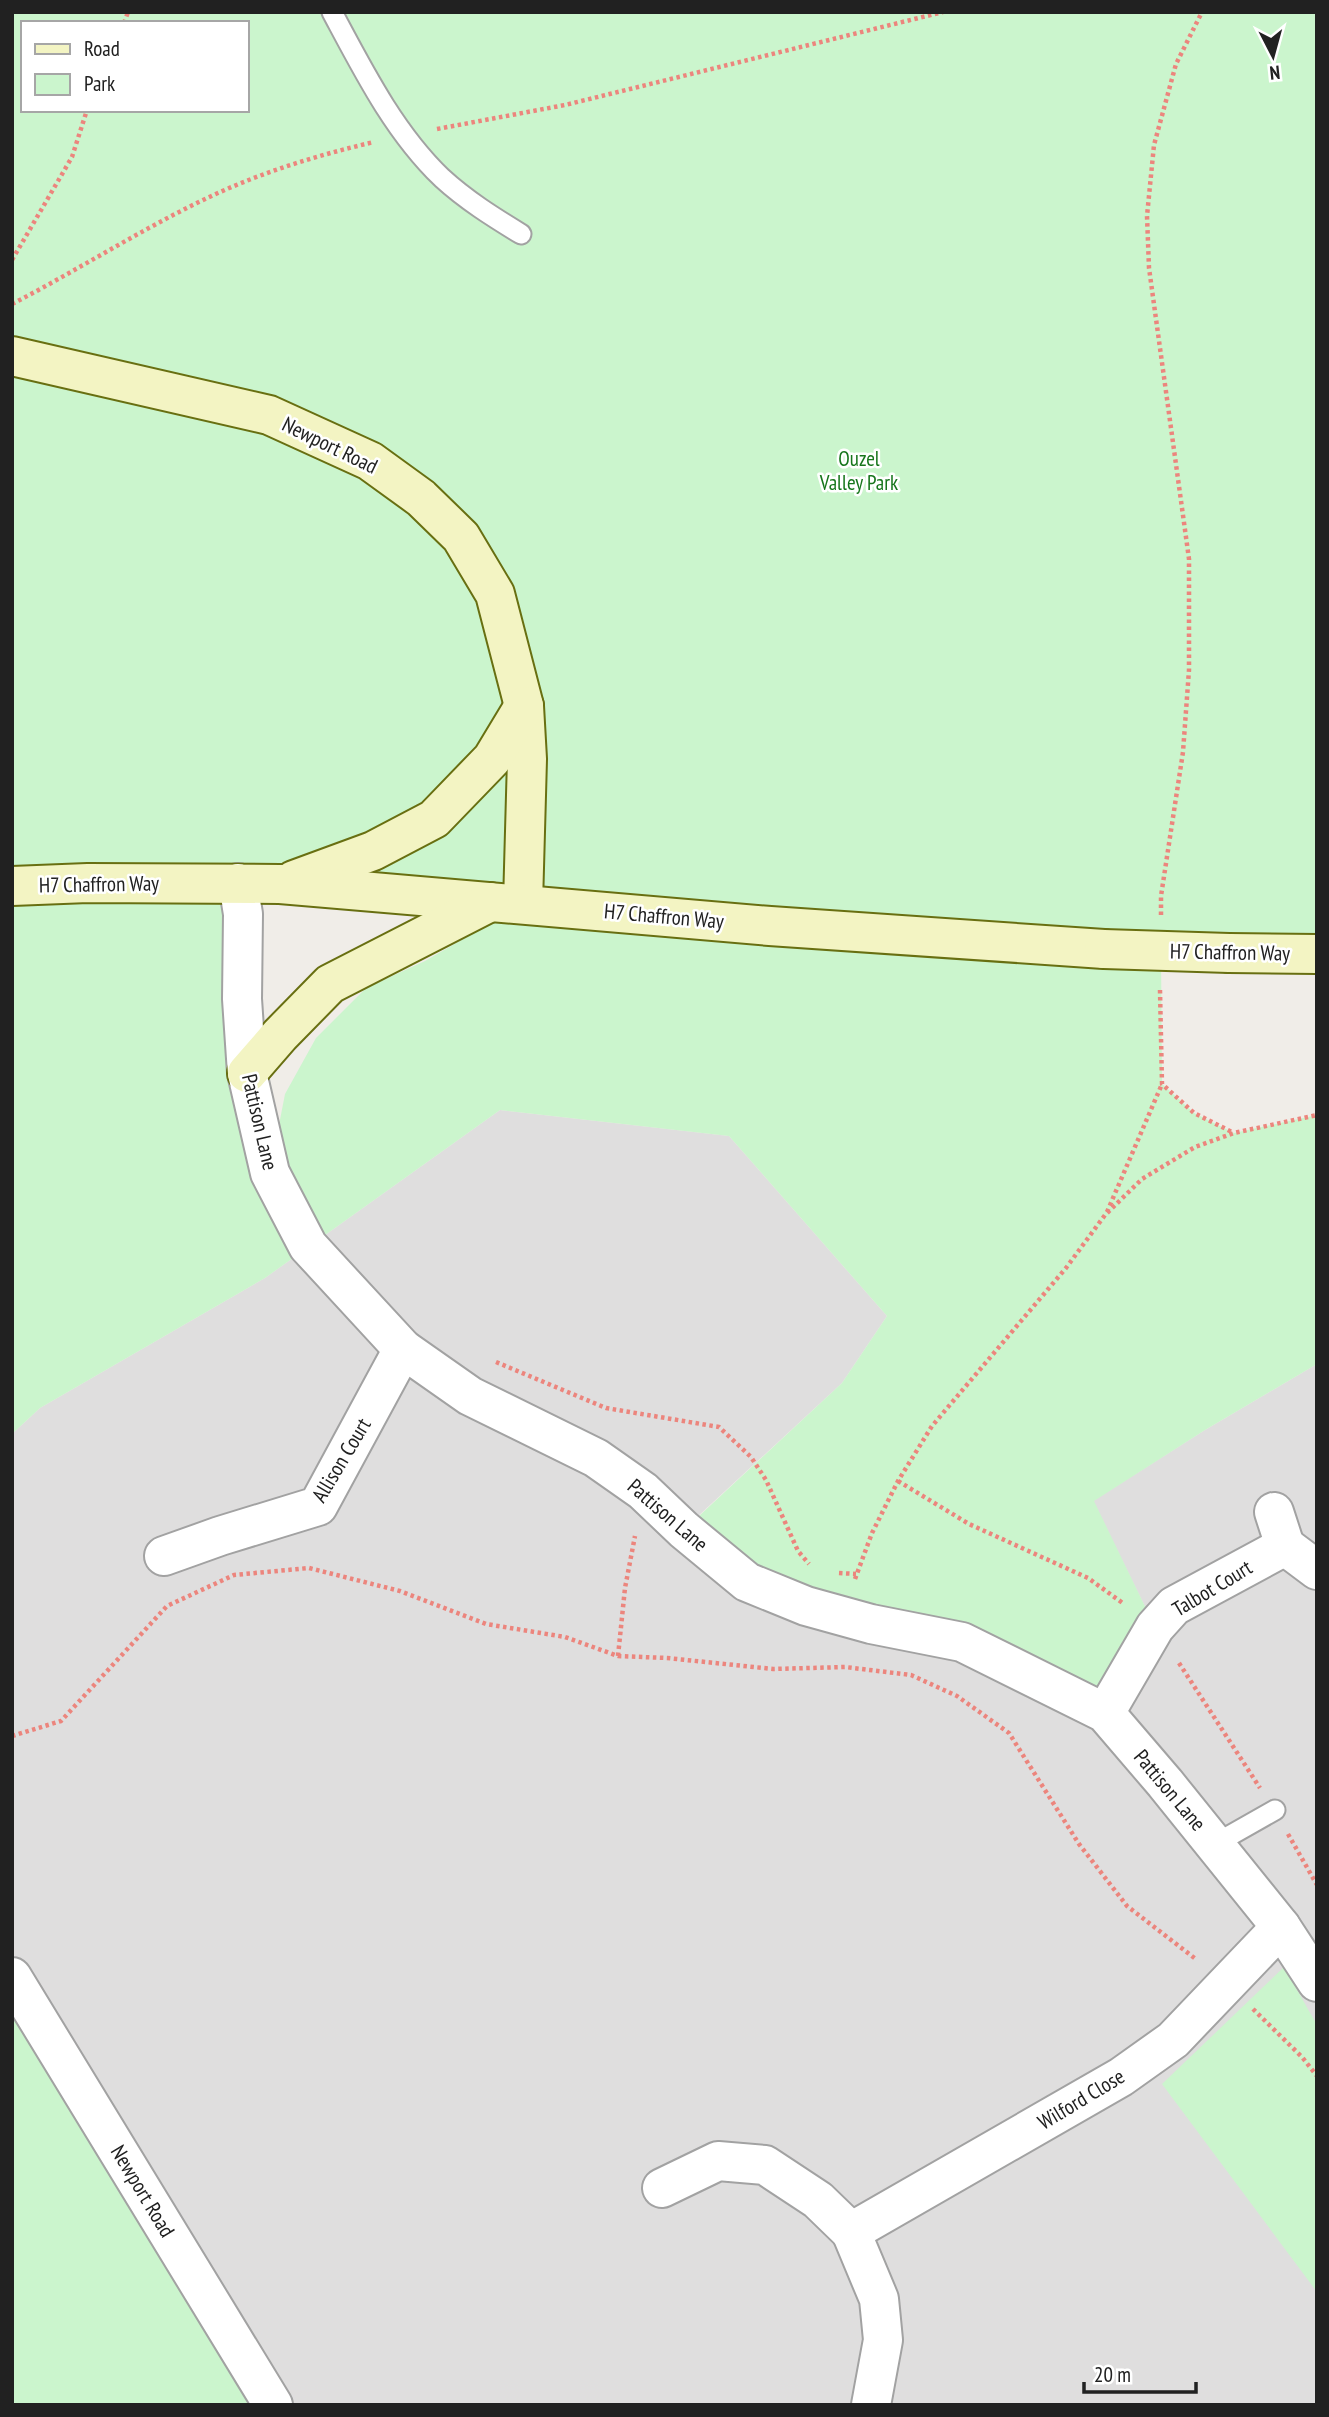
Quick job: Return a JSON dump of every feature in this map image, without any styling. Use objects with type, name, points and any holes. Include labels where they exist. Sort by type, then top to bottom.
[{"type":"street","name":"Newport Road","points":[[12,356],[269,415],[370,461],[421,498],[461,537],[495,594],[524,706],[527,759],[508,902]]},
{"type":"street","points":[[281,884],[373,851],[434,818],[492,759],[524,706]]},
{"type":"street","name":"H7 Chaffron Way","points":[[12,886],[88,883],[281,884],[770,926],[1104,949],[1317,954]]},
{"type":"street","name":"Pattison Lane","points":[[237,883],[243,914],[242,999],[247,1073],[270,1173],[308,1246],[404,1349],[470,1396],[596,1458],[643,1491],[684,1530],[747,1582],[807,1606],[849,1618],[962,1642],[1105,1713],[1281,1927],[1316,1980]]},
{"type":"street","points":[[247,1073],[330,984],[508,902]]},
{"type":"street","name":"Allison Court","points":[[164,1556],[318,1506],[404,1349]]},
{"type":"street","name":"Talbot Court","points":[[1105,1713],[1155,1627],[1174,1606],[1279,1529],[1317,1570]]},
{"type":"street","name":"Wilford Close","points":[[851,2232],[1121,2077],[1173,2040],[1281,1927]]},
{"type":"street","name":"Newport Road","points":[[12,1977],[273,2405]]},
{"type":"street","points":[[662,2188],[718,2161],[765,2165],[818,2200],[851,2232],[878,2299],[883,2340],[871,2405]]},
{"type":"lane","points":[[332,12],[369,81],[405,135],[442,177],[480,210],[521,234]]},
{"type":"lane","points":[[1215,1844],[1275,1810]]},
{"type":"path","points":[[12,304],[202,200],[285,165],[405,135],[565,105],[943,12]]},
{"type":"path","points":[[1161,923],[1161,896],[1183,752],[1189,670],[1189,559],[1149,268],[1147,216],[1154,145],[1172,78],[1176,64],[1202,12]]},
{"type":"path","points":[[12,260],[72,157],[86,112]]},
{"type":"path","points":[[1105,1215],[1162,1084],[1161,977]]},
{"type":"path","points":[[1162,1084],[1194,1113],[1234,1133]]},
{"type":"path","points":[[845,1667],[856,1574],[872,1533],[898,1481],[932,1426],[1066,1268],[1105,1215],[1142,1179],[1195,1147],[1234,1133],[1317,1115]]},
{"type":"path","points":[[491,1360],[606,1408],[719,1427],[751,1457],[766,1480],[798,1551],[814,1571]]},
{"type":"path","points":[[618,1656],[625,1588],[643,1491]]},
{"type":"path","points":[[12,1736],[61,1721],[167,1605],[234,1575],[309,1568],[400,1591],[486,1624],[565,1637],[618,1656],[667,1658],[773,1669],[845,1667],[911,1675],[957,1696],[1009,1733],[1079,1844],[1127,1906],[1227,1983],[1302,2057],[1317,2077]]},
{"type":"path","points":[[828,1572],[856,1574]]},
{"type":"shaded area","points":[[500,1110],[729,1136],[887,1316],[842,1383],[684,1529],[1155,1627],[1093,1501],[1205,1430],[1317,1364],[1317,2405],[273,2405],[12,1977],[12,1434],[40,1408],[265,1278]]},
{"type":"green space","name":"Ouzel Valley Park","points":[[12,12],[1317,12],[1317,954],[1161,951],[1162,1084],[1194,1113],[1234,1133],[1317,1115],[1317,1364],[1205,1430],[1094,1501],[1155,1627],[1105,1713],[806,1606],[684,1530],[842,1383],[887,1316],[729,1136],[500,1110],[265,1278],[40,1408],[12,1434]],"holes":[[[238,883],[522,905],[425,961],[366,988],[316,1038],[285,1094],[270,1171]]]},
{"type":"green space","points":[[1284,1967],[1317,2025],[1317,2292],[1162,2084]]},
{"type":"green space","points":[[12,1977],[270,2405],[12,2405]]}]
